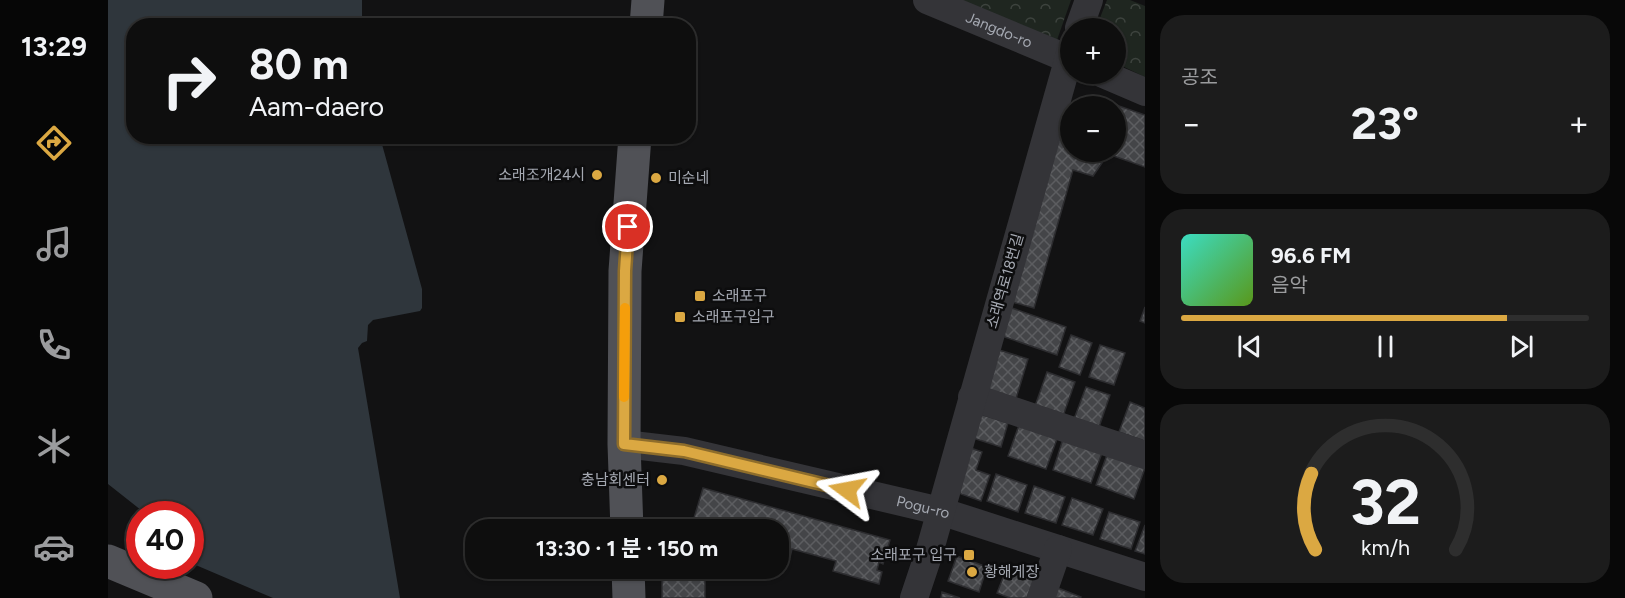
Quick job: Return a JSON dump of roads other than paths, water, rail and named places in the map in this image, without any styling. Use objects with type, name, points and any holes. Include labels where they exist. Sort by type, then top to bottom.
[{"type":"main road","points":[[647,18],[648,0]]},
{"type":"main road","points":[[627,519],[624,444],[625,271],[634,144]]},
{"type":"main road","points":[[108,561],[196,598]]},
{"type":"main road","points":[[628,579],[629,598]]},
{"type":"street","name":"Jangdo-ro","points":[[927,0],[1060,52]]},
{"type":"street","points":[[1083,18],[1089,0]]},
{"type":"street","name":"소래역로18번길","points":[[914,598],[930,553],[972,397],[1062,84]]},
{"type":"street","points":[[1126,84],[1145,92]]},
{"type":"street","points":[[972,397],[1145,455]]},
{"type":"street","name":"Pogu-ro","points":[[624,444],[684,451],[940,511],[1058,549],[1142,584]]},
{"type":"street","points":[[1041,598],[1058,549]]},
{"type":"place","name":"소래조개24시","points":[[597,175]]},
{"type":"place","name":"미순네","points":[[656,178]]},
{"type":"place","name":"소래포구","points":[[700,296]]},
{"type":"place","name":"소래포구입구","points":[[680,317]]},
{"type":"place","name":"충남회센터","points":[[662,480]]},
{"type":"place","name":"소래포구 입구","points":[[969,555]]},
{"type":"place","name":"황해게장","points":[[972,572]]}]
